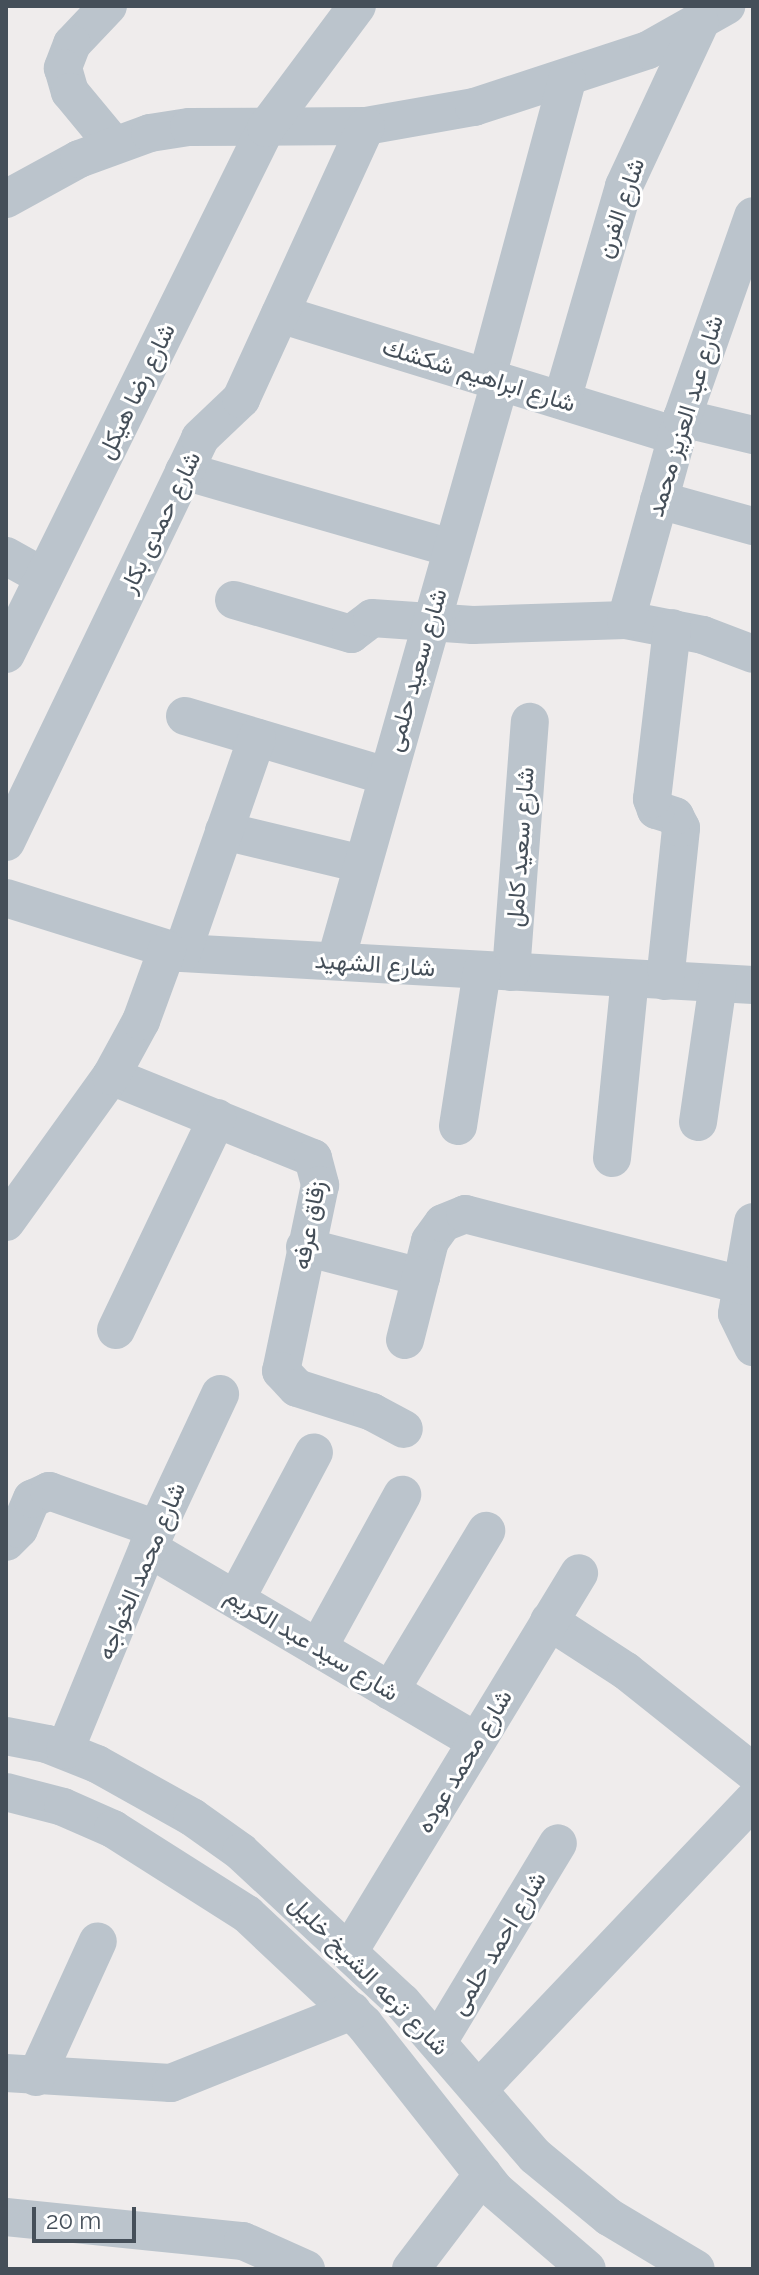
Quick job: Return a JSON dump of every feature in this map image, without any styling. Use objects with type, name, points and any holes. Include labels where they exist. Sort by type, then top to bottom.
[{"type":"street","points":[[108,6],[72,44],[63,68],[70,92],[113,144]]},
{"type":"street","name":"شارع رضا هيكل","points":[[6,654],[266,128],[357,6]]},
{"type":"street","points":[[6,199],[113,144],[189,127],[366,126],[474,107],[567,81],[648,50],[713,15]]},
{"type":"street","name":"شارع الفرن","points":[[562,400],[619,198],[713,15]]},
{"type":"street","name":"شارع سعيد حلمى","points":[[336,960],[451,548],[567,81]]},
{"type":"street","name":"شارع حمدى بكار","points":[[6,842],[184,471],[208,427],[241,399],[366,126]]},
{"type":"street","name":"شارع عبد العزيز محمد","points":[[626,620],[679,427],[738,292],[753,216]]},
{"type":"street","name":"شارع ابراهيم شكشك","points":[[280,314],[562,400],[679,427],[753,435]]},
{"type":"street","points":[[184,471],[451,548]]},
{"type":"street","points":[[659,500],[753,526]]},
{"type":"street","points":[[6,556],[44,577]]},
{"type":"street","points":[[234,600],[351,634],[372,618],[428,624],[626,620],[672,628],[753,654]]},
{"type":"street","points":[[612,1158],[681,828],[675,816],[656,810],[652,799],[672,628]]},
{"type":"street","points":[[185,716],[386,776]]},
{"type":"street","name":"شارع سعيد كامل","points":[[458,1126],[497,972],[530,722]]},
{"type":"street","points":[[12,1201],[111,1076],[141,1021],[175,951],[224,831],[257,738]]},
{"type":"street","points":[[224,831],[362,864]]},
{"type":"street","name":"شارع الشهيد","points":[[6,898],[175,951],[736,985]]},
{"type":"street","points":[[698,1122],[736,985]]},
{"type":"street","name":"زقاق عرفه","points":[[111,1076],[313,1158],[320,1185],[280,1364],[284,1378],[404,1429]]},
{"type":"street","points":[[116,1330],[217,1118]]},
{"type":"street","points":[[405,1340],[436,1233],[453,1217],[465,1214],[742,1285]]},
{"type":"street","points":[[750,1344],[737,1314],[753,1222]]},
{"type":"street","points":[[305,1247],[421,1277]]},
{"type":"street","name":"شارع محمد الخواجه","points":[[65,1750],[152,1539],[220,1394]]},
{"type":"street","points":[[236,1599],[314,1452]]},
{"type":"street","name":"شارع سيد عبد الكريم","points":[[6,1542],[19,1529],[32,1499],[49,1491],[152,1539],[236,1599],[475,1741]]},
{"type":"street","points":[[318,1648],[402,1495]]},
{"type":"street","points":[[390,1691],[486,1531]]},
{"type":"street","name":"شارع محمد عوده","points":[[350,1950],[579,1573]]},
{"type":"street","points":[[549,1621],[626,1671],[753,1772]]},
{"type":"street","name":"شارع ترعه الشيخ خليل","points":[[6,1736],[65,1750],[192,1817],[241,1852],[350,1950],[438,2042],[524,2144],[571,2188],[696,2269]]},
{"type":"street","name":"شارع ترعه الشيخ خليل","points":[[6,1792],[63,1807],[113,1829],[204,1883],[289,1949],[352,2011],[483,2174],[575,2266]]},
{"type":"street","points":[[479,2089],[753,1800]]},
{"type":"street","name":"شارع احمد حلمى","points":[[438,2042],[558,1843]]},
{"type":"street","points":[[98,1941],[21,2075],[171,2083],[352,2011]]},
{"type":"street","points":[[411,2269],[483,2174]]},
{"type":"street","points":[[6,2217],[243,2241],[306,2269]]}]
